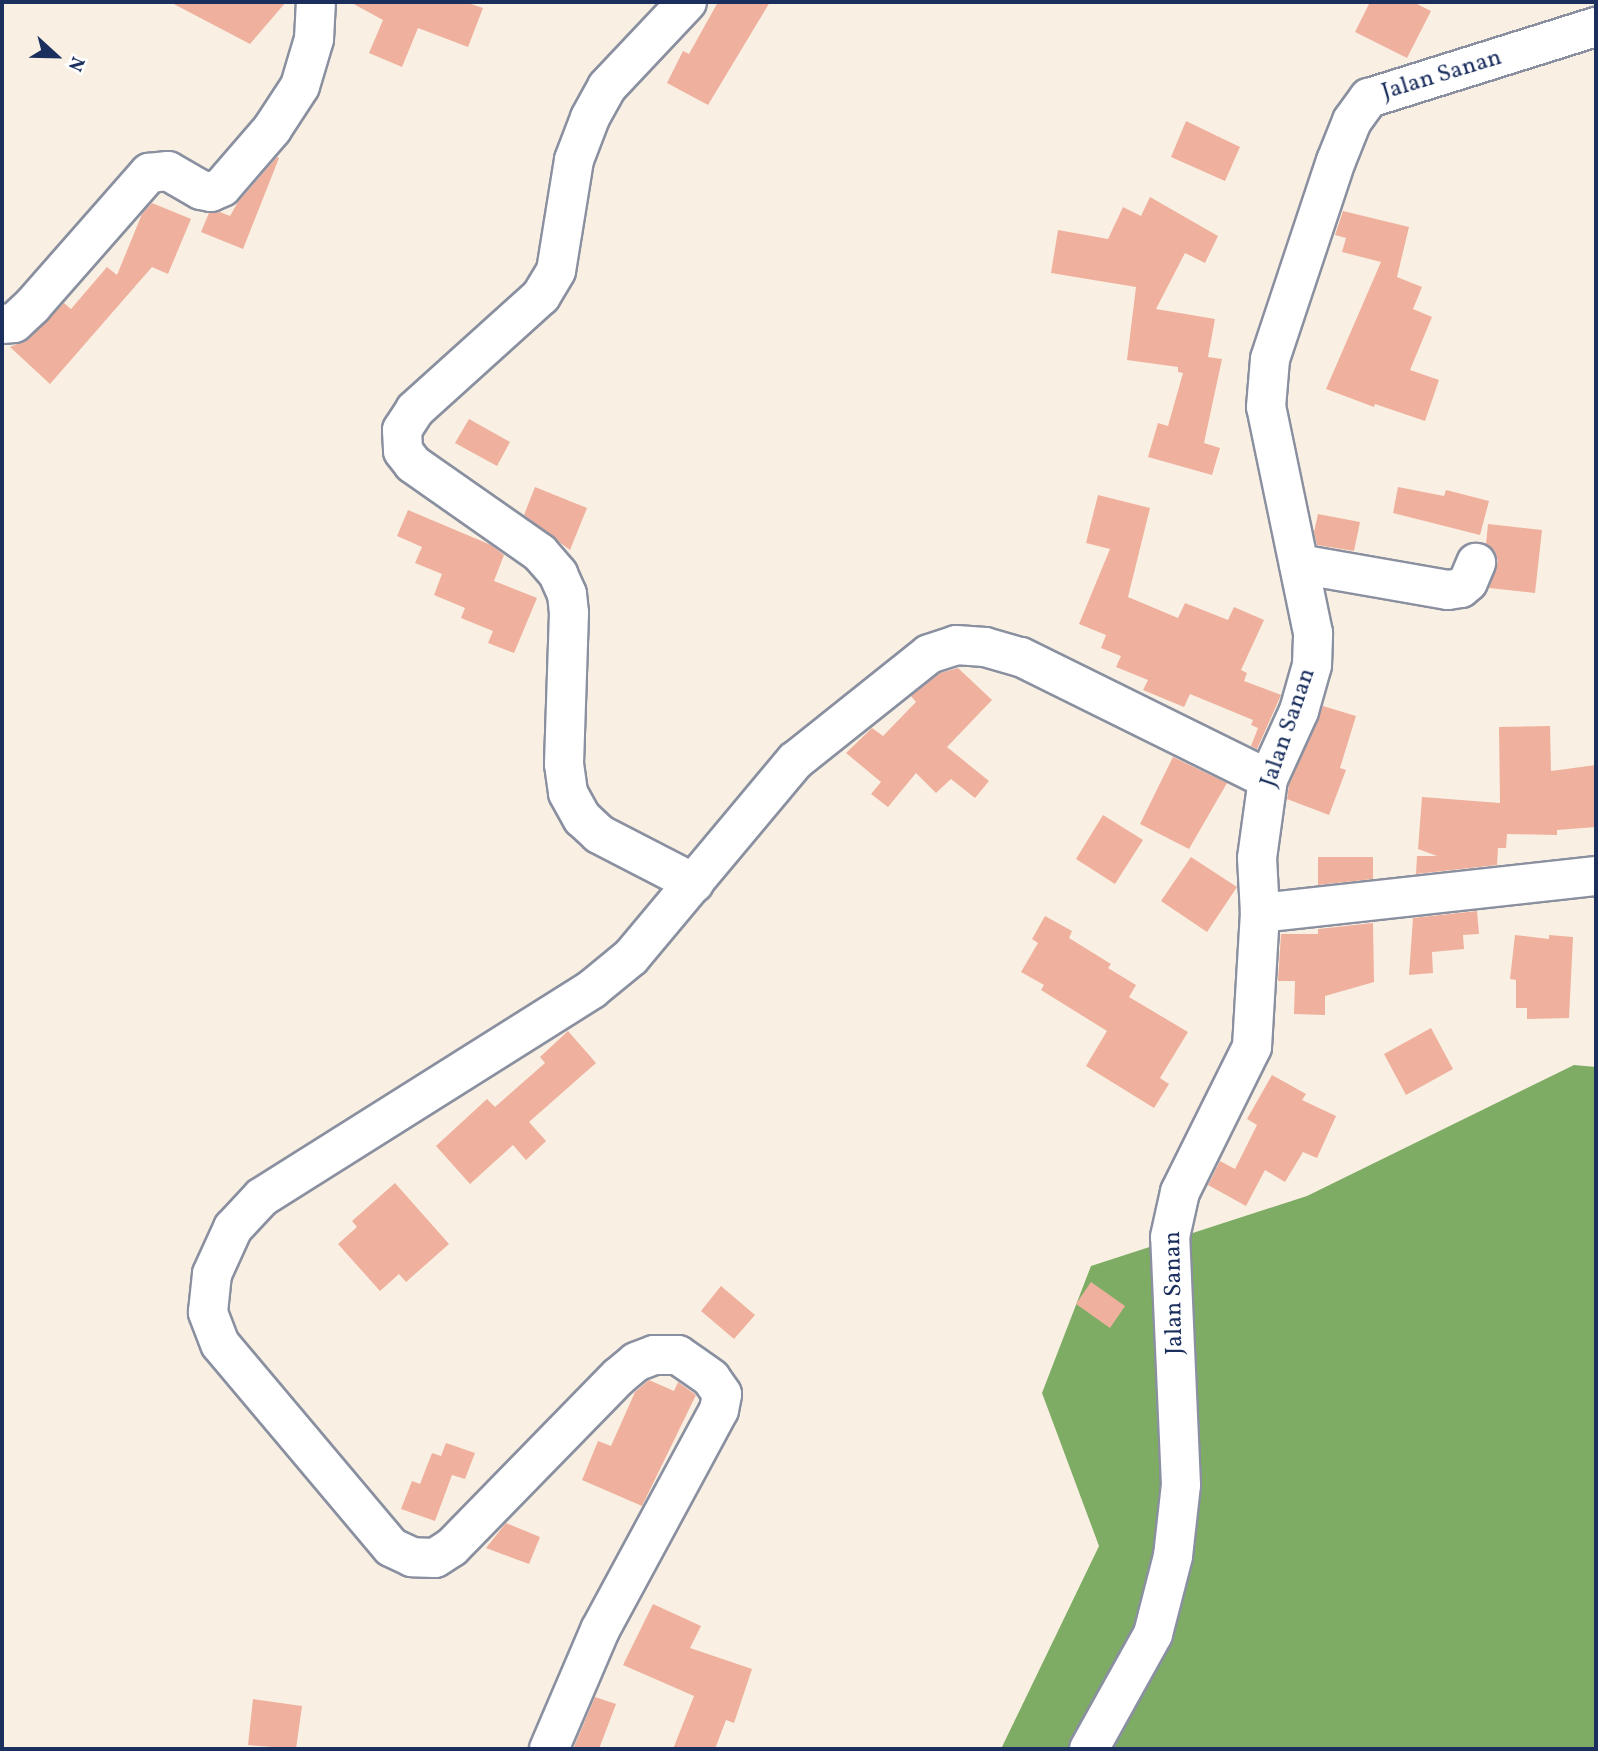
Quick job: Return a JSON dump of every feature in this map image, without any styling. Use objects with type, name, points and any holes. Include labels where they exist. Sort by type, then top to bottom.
[{"type":"street","points":[[2,324],[14,323],[33,305],[149,173],[168,172],[201,190],[211,192],[222,187],[272,129],[300,86],[314,39],[316,2]]},
{"type":"street","points":[[687,2],[607,87],[590,118],[574,160],[556,271],[541,296],[415,410],[402,430],[403,451],[413,464],[540,553],[558,574],[567,594],[569,613],[564,764],[568,793],[582,818],[599,834],[694,883]]},
{"type":"street","name":"Jalan Sanan","points":[[1089,1749],[1153,1634],[1173,1556],[1181,1485],[1170,1237],[1180,1192],[1252,1047],[1260,913],[1257,858],[1268,779],[1299,711],[1312,665],[1313,633],[1266,407],[1270,359],[1352,121],[1369,99],[1596,27]]},
{"type":"street","points":[[1299,565],[1448,590],[1461,588],[1468,582],[1476,563]]},
{"type":"street","points":[[549,1749],[600,1630],[719,1410],[722,1394],[711,1378],[678,1356],[654,1355],[636,1362],[618,1377],[452,1547],[435,1558],[412,1557],[391,1547],[220,1344],[208,1312],[212,1274],[233,1228],[262,1197],[592,989],[631,957],[795,761],[929,654],[956,645],[985,647],[1021,657],[1268,779]]},
{"type":"street","points":[[1260,913],[1596,876]]},
{"type":"green space","points":[[1574,1065],[1596,1067],[1596,1749],[1001,1749],[1099,1546],[1042,1393],[1091,1266],[1307,1196]]},
{"type":"building","points":[[170,2],[286,2],[250,44]]},
{"type":"building","points":[[350,2],[465,2],[483,8],[468,47],[418,28],[402,67],[369,53],[383,20]]},
{"type":"building","points":[[718,2],[770,2],[708,105],[667,83],[683,51],[689,54]]},
{"type":"building","points":[[1370,2],[1413,2],[1431,11],[1407,58],[1355,32]]},
{"type":"building","points":[[1186,121],[1240,147],[1225,181],[1171,157]]},
{"type":"building","points":[[277,157],[279,158],[243,249],[201,232],[209,213],[220,212],[230,216],[238,202]]},
{"type":"building","points":[[1150,197],[1218,236],[1205,263],[1185,253],[1156,309],[1215,319],[1208,357],[1222,359],[1204,443],[1220,448],[1212,475],[1148,457],[1158,423],[1168,426],[1183,373],[1178,372],[1178,367],[1127,360],[1136,287],[1051,273],[1058,230],[1108,239],[1123,207],[1141,216]]},
{"type":"building","points":[[152,203],[191,219],[168,274],[152,267],[50,384],[10,347],[29,339],[64,303],[71,309],[107,267],[117,275],[142,214]]},
{"type":"building","points":[[1343,211],[1409,227],[1397,277],[1422,287],[1413,309],[1432,317],[1410,370],[1439,380],[1425,421],[1375,404],[1374,407],[1326,389],[1381,262],[1342,252],[1346,238],[1335,235]]},
{"type":"building","points":[[469,419],[510,442],[497,466],[455,443]]},
{"type":"building","points":[[535,487],[587,508],[570,550],[524,515]]},
{"type":"building","points":[[1398,487],[1444,496],[1446,490],[1489,501],[1480,535],[1393,513]]},
{"type":"building","points":[[1098,495],[1150,508],[1128,597],[1178,618],[1185,603],[1228,620],[1234,607],[1264,620],[1241,670],[1247,673],[1244,681],[1281,695],[1257,749],[1251,746],[1258,728],[1251,725],[1253,720],[1190,694],[1184,707],[1143,690],[1148,680],[1116,667],[1121,656],[1101,648],[1106,635],[1079,624],[1110,549],[1086,543]]},
{"type":"building","points":[[408,510],[491,545],[504,555],[494,581],[537,598],[514,653],[488,643],[493,631],[461,618],[465,608],[434,595],[442,574],[415,563],[422,547],[397,536]]},
{"type":"building","points":[[1318,514],[1360,522],[1354,551],[1317,545],[1314,532]]},
{"type":"building","points":[[1488,524],[1542,530],[1535,593],[1489,588],[1498,561],[1494,550],[1486,544]]},
{"type":"building","points":[[958,668],[992,700],[947,747],[989,781],[975,798],[951,779],[936,793],[916,773],[888,807],[871,794],[881,782],[846,753],[872,728],[883,736],[916,702],[911,696],[940,673]]},
{"type":"building","points":[[1323,706],[1356,716],[1340,768],[1346,770],[1329,815],[1287,799],[1289,785]]},
{"type":"building","points":[[1550,726],[1551,771],[1596,765],[1596,827],[1557,830],[1557,835],[1507,834],[1506,848],[1498,848],[1497,865],[1416,874],[1417,856],[1437,856],[1418,849],[1422,797],[1500,803],[1499,727]]},
{"type":"building","points":[[1173,757],[1227,783],[1189,849],[1140,824]]},
{"type":"building","points":[[1103,815],[1143,840],[1115,884],[1076,859]]},
{"type":"building","points":[[1191,857],[1237,887],[1207,932],[1161,901]]},
{"type":"building","points":[[1318,857],[1373,857],[1373,879],[1318,885]]},
{"type":"building","points":[[1477,911],[1479,934],[1463,935],[1464,949],[1432,952],[1433,973],[1409,975],[1413,918]]},
{"type":"building","points":[[1045,916],[1072,931],[1069,938],[1111,964],[1108,968],[1136,985],[1129,997],[1188,1032],[1160,1078],[1169,1084],[1154,1108],[1086,1066],[1107,1031],[1041,990],[1044,985],[1021,972],[1038,943],[1032,939]]},
{"type":"building","points":[[1373,923],[1374,982],[1325,996],[1325,1015],[1294,1014],[1295,981],[1278,981],[1281,934],[1318,934],[1318,929]]},
{"type":"building","points":[[1515,935],[1549,939],[1549,935],[1573,937],[1569,1018],[1527,1019],[1527,1008],[1516,1008],[1516,980],[1510,979]]},
{"type":"building","points":[[1431,1028],[1453,1069],[1406,1095],[1384,1054]]},
{"type":"building","points":[[568,1031],[596,1063],[529,1122],[546,1141],[526,1160],[513,1145],[470,1184],[436,1146],[487,1099],[495,1107],[545,1063],[540,1057]]},
{"type":"building","points":[[1272,1075],[1306,1094],[1302,1100],[1336,1116],[1317,1158],[1303,1152],[1285,1182],[1265,1170],[1246,1206],[1208,1185],[1220,1161],[1235,1169],[1257,1125],[1247,1119]]},
{"type":"building","points":[[395,1183],[449,1244],[406,1282],[399,1274],[380,1291],[338,1244],[357,1227],[352,1221]]},
{"type":"building","points":[[1091,1282],[1125,1306],[1110,1328],[1076,1304]]},
{"type":"building","points":[[721,1286],[755,1315],[734,1339],[701,1311]]},
{"type":"building","points":[[649,1380],[674,1391],[678,1382],[696,1395],[642,1506],[582,1480],[598,1441],[611,1446],[635,1392]]},
{"type":"building","points":[[446,1443],[475,1453],[465,1479],[452,1475],[435,1521],[401,1509],[412,1481],[420,1484],[432,1453],[441,1456]]},
{"type":"building","points":[[506,1523],[540,1537],[529,1564],[486,1548]]},
{"type":"building","points":[[653,1604],[701,1626],[690,1648],[752,1669],[734,1723],[726,1720],[715,1749],[673,1749],[694,1696],[623,1665]]},
{"type":"building","points":[[595,1697],[616,1704],[599,1749],[573,1749]]},
{"type":"building","points":[[253,1699],[302,1706],[296,1749],[248,1745]]}]
